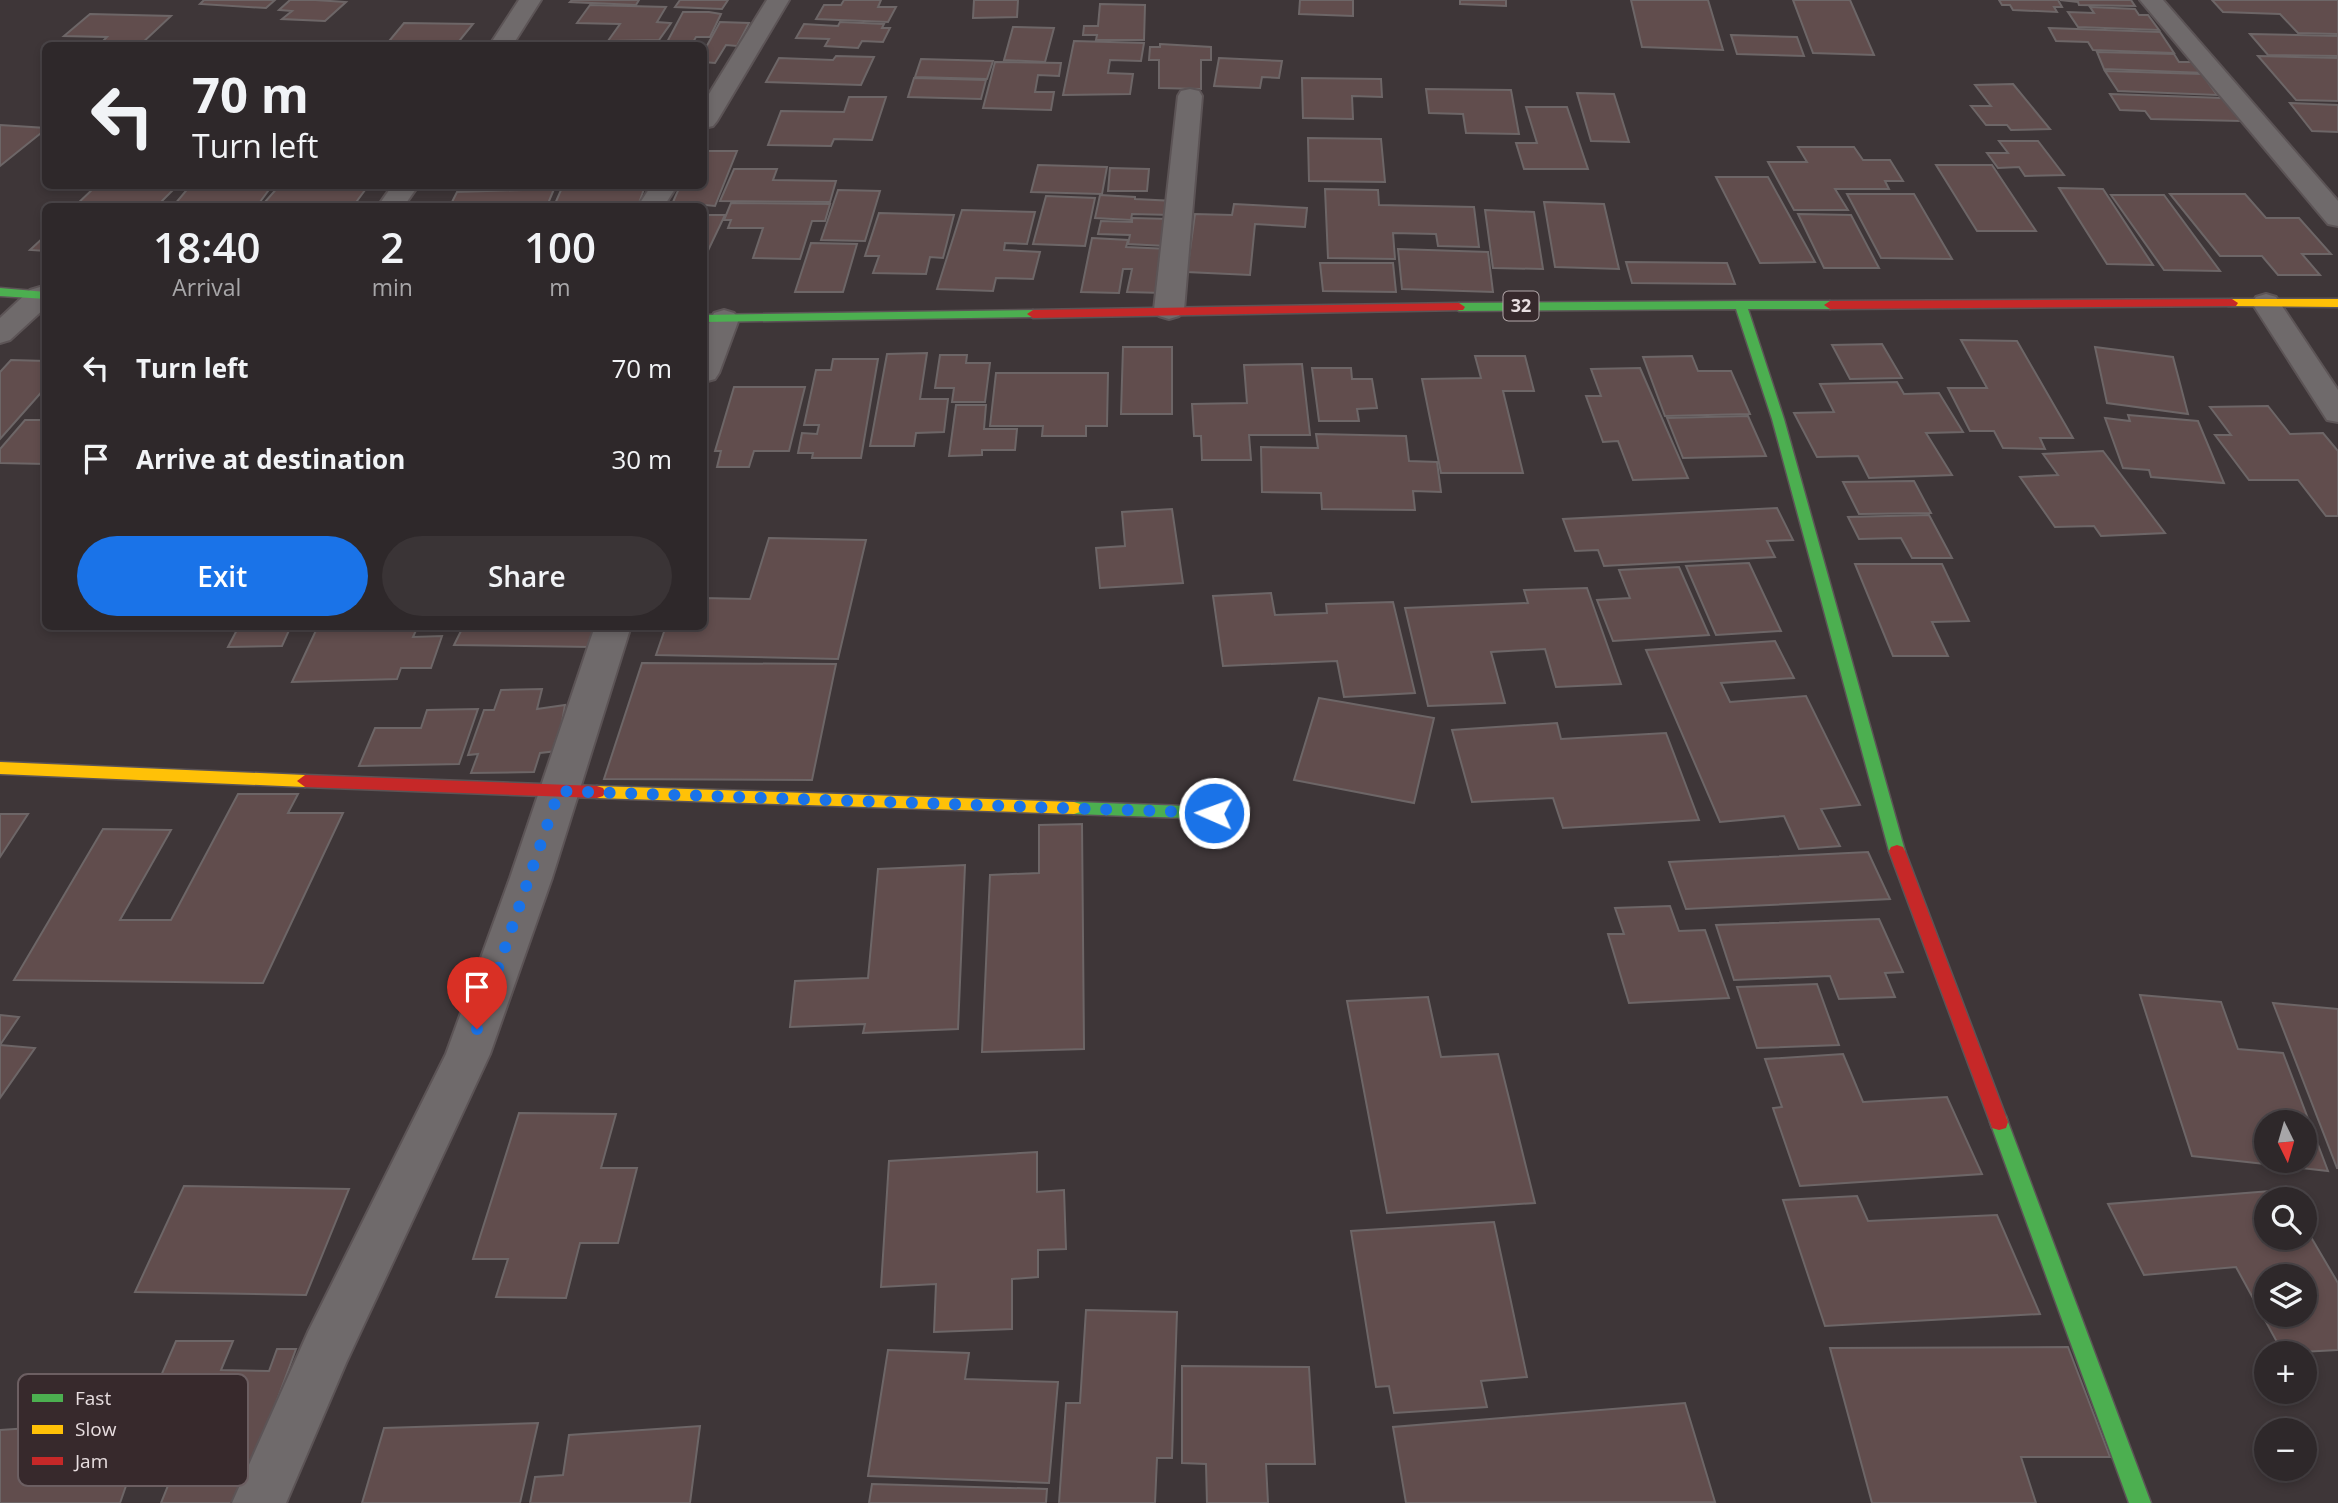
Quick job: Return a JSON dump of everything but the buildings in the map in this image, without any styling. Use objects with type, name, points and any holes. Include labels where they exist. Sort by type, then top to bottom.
[{"type":"main road","points":[[0,292],[42,296]]},
{"type":"main road","name":"32","points":[[714,319],[1170,310],[2338,303]]},
{"type":"main road","points":[[1741,305],[1778,419],[1898,854],[2140,1503]]},
{"type":"main road","points":[[0,768],[559,791],[1214,813]]},
{"type":"street","points":[[503,42],[530,0]]},
{"type":"street","points":[[707,116],[778,0]]},
{"type":"street","points":[[2151,0],[2338,218]]},
{"type":"street","points":[[1170,310],[1190,96]]},
{"type":"street","points":[[0,334],[42,297]]},
{"type":"street","points":[[2266,303],[2338,413]]},
{"type":"street","points":[[707,357],[714,319]]},
{"type":"street","points":[[259,1503],[326,1349],[468,1054],[612,630]]},
{"type":"traffic: fast","points":[[0,292],[42,296]]},
{"type":"traffic: fast","points":[[1741,305],[1778,419],[1897,851]]},
{"type":"traffic: fast","points":[[1459,307],[1830,305]]},
{"type":"traffic: fast","points":[[707,319],[1033,314]]},
{"type":"traffic: fast","points":[[1074,808],[1215,813]]},
{"type":"traffic: fast","points":[[1999,1122],[2140,1503]]},
{"type":"traffic: slow","points":[[2232,303],[2338,303]]},
{"type":"traffic: slow","points":[[0,768],[305,781]]},
{"type":"traffic: slow","points":[[597,792],[1074,808]]},
{"type":"traffic: jam","points":[[1830,305],[2232,303]]},
{"type":"traffic: jam","points":[[1033,314],[1459,307]]},
{"type":"traffic: jam","points":[[305,781],[597,792]]},
{"type":"traffic: jam","points":[[1897,851],[1999,1122]]},
{"type":"route","points":[[477,1029],[559,791],[1214,813]]}]
